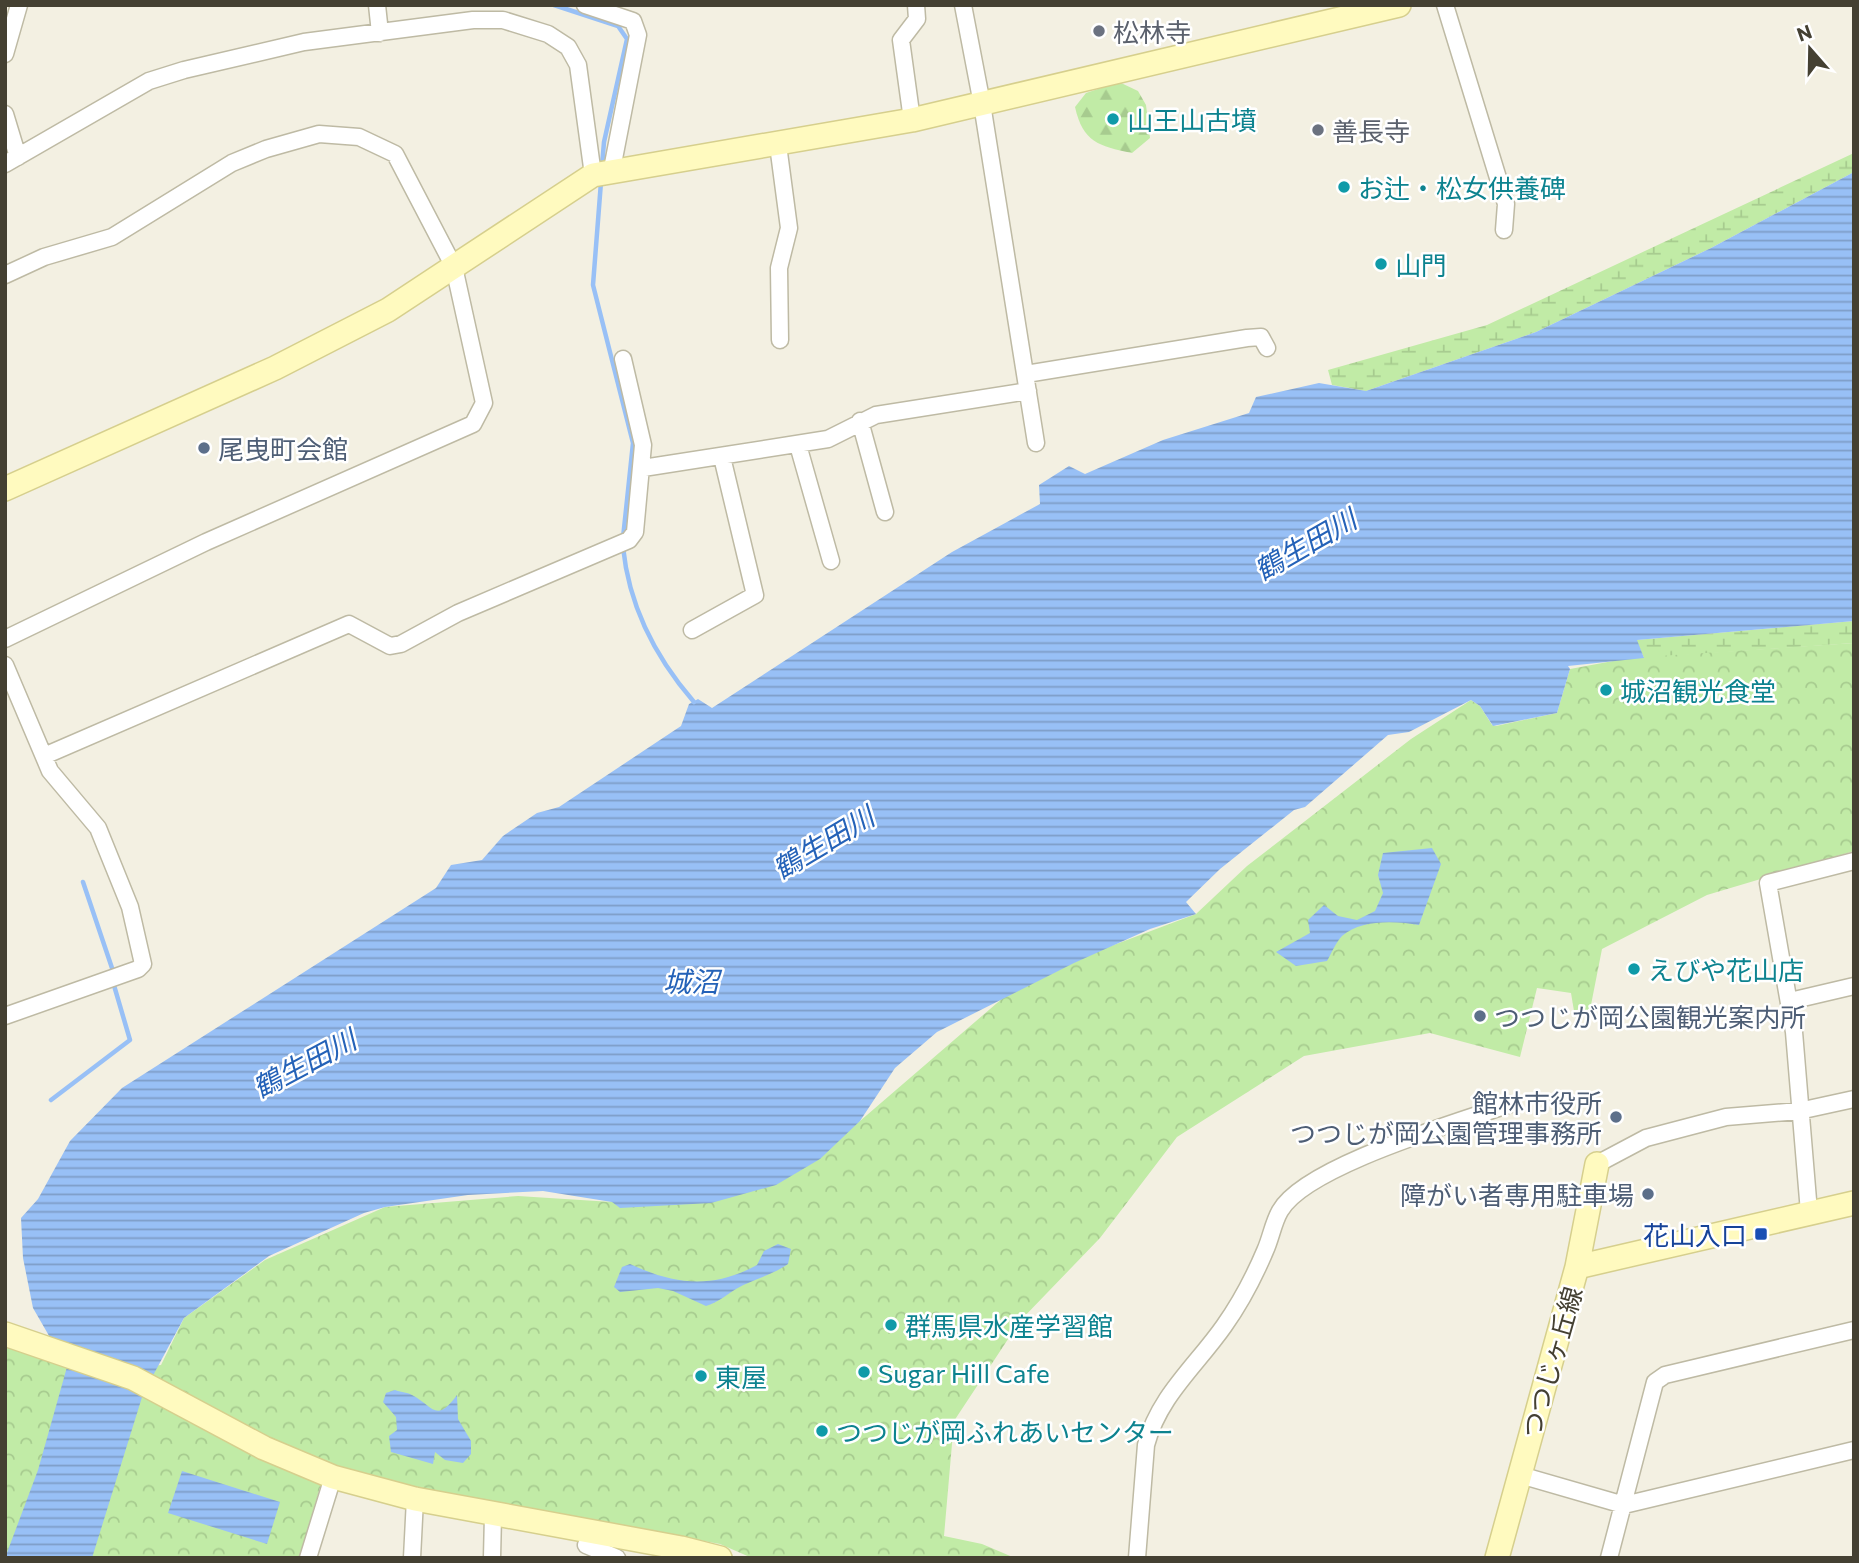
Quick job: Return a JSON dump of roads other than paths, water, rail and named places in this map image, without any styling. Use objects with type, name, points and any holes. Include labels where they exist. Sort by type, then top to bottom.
[{"type":"street","points":[[5,54],[19,5]]},
{"type":"street","points":[[377,5],[380,33]]},
{"type":"street","points":[[585,5],[634,13],[638,35],[603,172]]},
{"type":"street","points":[[912,120],[901,40],[917,19],[916,5]]},
{"type":"street","points":[[962,5],[982,104],[1035,443]]},
{"type":"street","points":[[1445,5],[1506,204],[1504,230]]},
{"type":"street","points":[[5,489],[275,368],[408,299],[603,172],[778,145],[912,120],[1391,6]]},
{"type":"street","points":[[5,114],[11,160],[149,81],[220,60],[304,42],[473,20],[503,20],[548,34],[568,47],[578,65],[603,172]]},
{"type":"street","points":[[5,275],[44,257],[112,237],[232,163],[303,137],[330,134],[359,137],[395,154],[454,267],[482,382],[484,403],[473,424],[206,542],[5,639]]},
{"type":"street","points":[[778,145],[789,228],[779,268],[780,340]]},
{"type":"street","points":[[643,468],[828,439],[876,415],[1247,338],[1261,337],[1267,348]]},
{"type":"street","points":[[44,756],[349,624],[390,646],[401,644],[458,613],[622,543],[635,532],[643,468],[641,428],[622,359]]},
{"type":"street","points":[[860,421],[885,512]]},
{"type":"street","points":[[798,444],[831,561]]},
{"type":"street","points":[[692,630],[755,595],[722,457]]},
{"type":"street","points":[[5,665],[50,771],[98,828],[130,907],[143,964],[138,969],[5,1016]]},
{"type":"street","points":[[1809,1212],[1790,1001],[1768,883],[1854,860]]},
{"type":"street","points":[[1790,1001],[1854,986]]},
{"type":"street","points":[[1597,1164],[1646,1138],[1726,1117],[1799,1111],[1854,1099]]},
{"type":"street","points":[[1137,1558],[1146,1445],[1151,1427],[1161,1405],[1209,1348],[1240,1303],[1266,1250],[1280,1210],[1295,1193],[1356,1159],[1510,1104]]},
{"type":"street","name":"つつじヶ丘線","points":[[1497,1558],[1577,1267],[1597,1164]]},
{"type":"street","points":[[1577,1267],[1854,1203]]},
{"type":"street","points":[[1609,1558],[1655,1382],[1665,1375],[1854,1330]]},
{"type":"street","points":[[5,1334],[133,1378],[264,1448],[333,1477],[415,1499],[493,1515],[586,1545],[617,1558]]},
{"type":"street","points":[[1520,1475],[1624,1505],[1854,1450]]},
{"type":"street","points":[[308,1558],[333,1477]]},
{"type":"street","points":[[412,1558],[415,1499]]},
{"type":"street","points":[[492,1558],[493,1515]]},
{"type":"street","points":[[586,1545],[681,1548],[720,1558]]},
{"type":"water","name":"城沼","points":[[1854,172],[1854,621],[1637,640],[1644,658],[1568,666],[1570,669],[1557,713],[1493,726],[1480,706],[1471,700],[1409,732],[1388,735],[1305,807],[1294,810],[1220,869],[1186,902],[1196,914],[1150,929],[1074,963],[937,1032],[895,1068],[860,1121],[820,1159],[776,1185],[711,1203],[620,1208],[612,1202],[543,1191],[468,1195],[385,1207],[364,1213],[269,1256],[184,1318],[143,1394],[92,1558],[5,1558],[38,1470],[67,1367],[33,1308],[23,1258],[21,1218],[38,1199],[70,1141],[122,1088],[436,888],[451,865],[482,860],[503,836],[537,813],[559,807],[681,726],[689,704],[698,699],[712,708],[952,552],[1040,504],[1039,485],[1069,466],[1085,474],[1163,440],[1249,413],[1256,397],[1319,383],[1366,391],[1536,332],[1711,248]]},
{"type":"water","points":[[1432,848],[1441,864],[1419,925],[1390,922],[1369,924],[1350,930],[1342,936],[1327,961],[1296,966],[1276,952],[1310,933],[1308,920],[1324,905],[1338,916],[1357,920],[1375,911],[1383,893],[1378,875],[1383,853]]},
{"type":"water","points":[[778,1244],[791,1249],[788,1264],[706,1306],[673,1291],[658,1288],[620,1292],[614,1287],[622,1267],[630,1264],[678,1280],[709,1281],[725,1278],[757,1265],[764,1251]]},
{"type":"water","points":[[395,1390],[410,1394],[439,1411],[457,1395],[458,1419],[471,1441],[471,1454],[463,1463],[445,1460],[435,1452],[433,1464],[391,1452],[389,1436],[397,1430],[396,1417],[383,1402],[386,1393]]},
{"type":"water","points":[[182,1471],[280,1502],[267,1544],[168,1513]]},
{"type":"waterway","points":[[554,5],[618,26],[627,39],[604,142],[602,166]]},
{"type":"waterway","points":[[601,182],[593,285],[633,443],[623,538]]},
{"type":"waterway","points":[[623,547],[631,590],[646,630],[667,667],[694,702]]},
{"type":"waterway","points":[[83,882],[114,974]]},
{"type":"waterway","points":[[51,1100],[130,1040],[113,982]]},
{"type":"place","name":"松林寺","points":[[1099,31]]},
{"type":"place","name":"山王山古墳","points":[[1113,119]]},
{"type":"place","name":"善長寺","points":[[1318,130]]},
{"type":"place","name":"お辻・松女供養碑","points":[[1344,187]]},
{"type":"place","name":"山門","points":[[1381,264]]},
{"type":"place","name":"尾曳町会館","points":[[204,448]]},
{"type":"place","name":"城沼観光食堂","points":[[1606,690]]},
{"type":"place","name":"えびや花山店","points":[[1634,969]]},
{"type":"place","name":"つつじが岡公園観光案内所","points":[[1480,1016]]},
{"type":"place","name":"館林市役所 つつじが岡公園管理事務所","points":[[1616,1117]]},
{"type":"place","name":"障がい者専用駐車場","points":[[1648,1194]]},
{"type":"place","name":"花山入口","points":[[1761,1234]]},
{"type":"place","name":"群馬県水産学習館","points":[[891,1325]]},
{"type":"place","name":"Sugar Hill Cafe","points":[[864,1372]]},
{"type":"place","name":"東屋","points":[[701,1376]]},
{"type":"place","name":"つつじが岡ふれあいセンター","points":[[822,1431]]},
{"type":"water label","name":"鶴生田川","points":[[1305,544]]},
{"type":"water label","name":"鶴生田川","points":[[823,842]]},
{"type":"water label","name":"鶴生田川","points":[[304,1063]]}]
